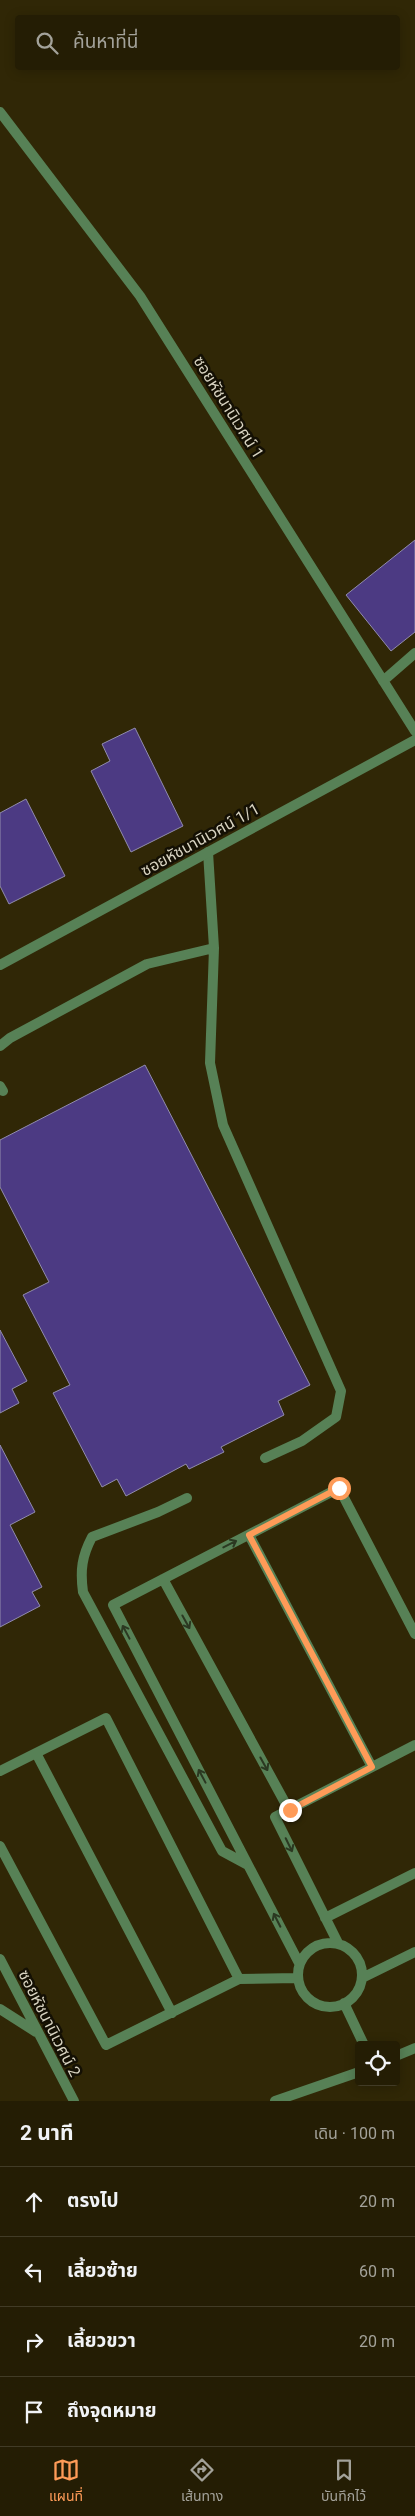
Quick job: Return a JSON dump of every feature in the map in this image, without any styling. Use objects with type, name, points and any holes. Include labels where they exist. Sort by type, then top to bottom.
[{"type":"street","name":"ซอยหัชนานิเวศน์ 1","points":[[0,112],[140,296],[415,731]]},
{"type":"street","points":[[383,681],[415,653]]},
{"type":"street","name":"ซอยหัชนานิเวศน์ 1/1","points":[[0,965],[415,740]]},
{"type":"street","points":[[208,852],[214,948],[210,1063],[223,1125],[341,1391],[336,1417],[302,1442],[265,1458]]},
{"type":"street","points":[[0,1046],[148,964],[214,948]]},
{"type":"street","points":[[299,1963],[113,1605],[339,1488],[415,1634]]},
{"type":"street","points":[[187,1498],[158,1512],[92,1537],[84,1552],[80,1570],[83,1592],[222,1852],[248,1865]]},
{"type":"street","points":[[249,1535],[372,1767]]},
{"type":"street","points":[[163,1579],[290,1810]]},
{"type":"street","points":[[0,1771],[106,1718],[240,1979]]},
{"type":"street","points":[[338,1943],[322,1943],[308,1951],[299,1963],[297,1978],[303,1993],[314,2003],[329,2007],[344,2003],[356,1993],[362,1978],[360,1963],[351,1951],[338,1943],[275,1817],[415,1745]]},
{"type":"street","points":[[36,1753],[172,2013]]},
{"type":"street","points":[[0,1846],[106,2045],[240,1979],[297,1978]]},
{"type":"street","points":[[325,1918],[415,1873]]},
{"type":"street","points":[[362,1978],[415,1952]]},
{"type":"street","name":"ซอยหัชนานิเวศน์ 2","points":[[0,1959],[74,2101]]},
{"type":"street","points":[[344,2003],[362,2041]]},
{"type":"street","points":[[0,2009],[37,2032]]},
{"type":"street","points":[[400,2054],[415,2048]]},
{"type":"street","points":[[275,2101],[355,2073]]},
{"type":"building","points":[[415,540],[415,632],[391,651],[346,595]]},
{"type":"building","points":[[135,728],[183,826],[131,852],[91,771],[110,761],[102,744]]},
{"type":"building","points":[[26,799],[65,876],[9,904],[0,886],[0,813]]},
{"type":"building","points":[[145,1065],[310,1385],[278,1401],[284,1415],[221,1447],[224,1452],[189,1469],[186,1464],[126,1496],[117,1479],[102,1487],[53,1393],[70,1385],[23,1295],[49,1282],[0,1187],[0,1140]]},
{"type":"building","points":[[0,1330],[27,1381],[12,1389],[19,1403],[0,1413]]},
{"type":"building","points":[[0,1445],[35,1512],[10,1525],[42,1587],[32,1592],[40,1606],[0,1627]]},
{"type":"route","points":[[290,1810],[372,1767],[249,1535],[339,1488]]}]
